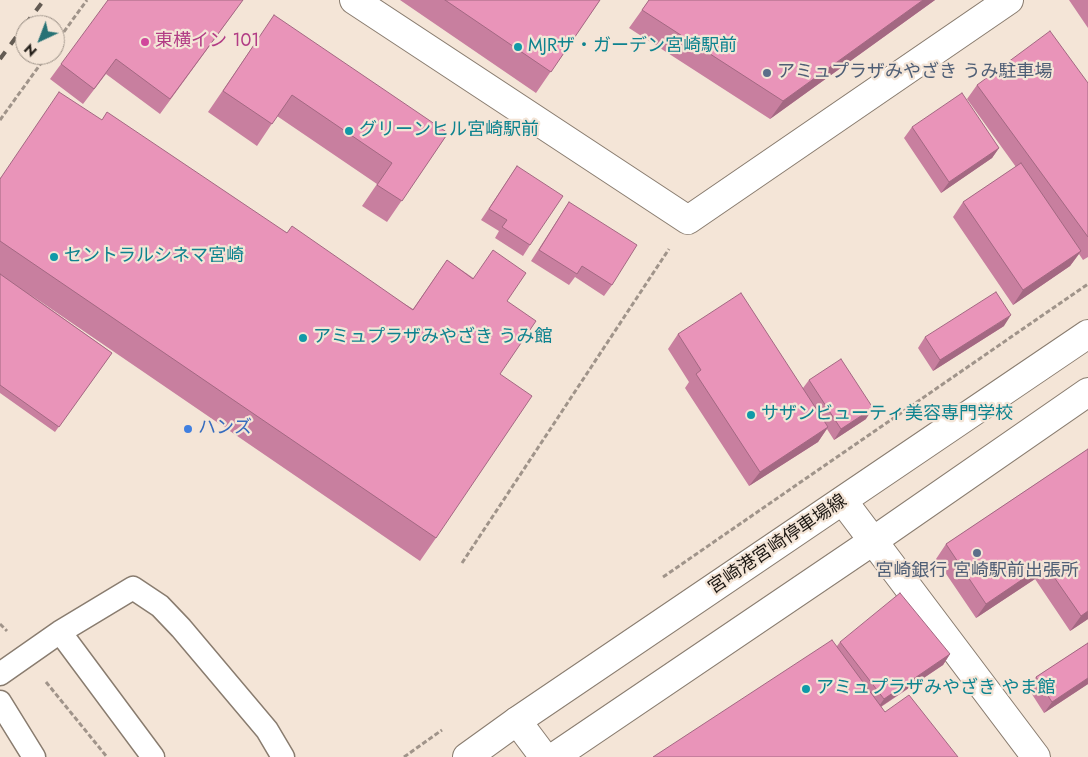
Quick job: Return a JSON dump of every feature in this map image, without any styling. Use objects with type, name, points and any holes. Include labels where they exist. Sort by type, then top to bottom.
[{"type":"main road","points":[[354,0],[688,220],[1009,0]]},
{"type":"main road","name":"宮崎港宮崎停車場線","points":[[467,757],[1088,334]]},
{"type":"main road","points":[[554,757],[873,541],[1088,392]]},
{"type":"main road","points":[[843,501],[1036,757]]},
{"type":"main road","points":[[518,721],[544,757]]},
{"type":"lane","points":[[0,674],[60,632],[133,588],[160,606],[181,628],[266,730],[283,757]]},
{"type":"lane","points":[[60,632],[153,757]]},
{"type":"lane","points":[[0,702],[28,753]]},
{"type":"path","points":[[65,30],[87,0]]},
{"type":"path","points":[[0,120],[40,65]]},
{"type":"path","points":[[462,563],[688,220]]},
{"type":"path","points":[[656,582],[1088,284]]},
{"type":"path","points":[[43,677],[107,757]]},
{"type":"building","name":"東横イン 101","points":[[108,0],[243,0],[170,99],[116,59],[94,89],[62,65],[65,65],[65,59]]},
{"type":"building","points":[[445,0],[600,0],[551,72]]},
{"type":"building","name":"アミュプラザみやざき うみ駐車場","points":[[649,0],[923,0],[783,101],[642,10]]},
{"type":"building","name":"グリーンヒル宮崎駅前","points":[[274,15],[448,133],[402,201],[377,185],[392,163],[292,95],[272,124],[223,91]]},
{"type":"building","points":[[1050,31],[1088,83],[1088,237],[977,85]]},
{"type":"building","name":"アミュプラザみやざき うみ館","points":[[59,92],[102,120],[107,112],[287,233],[292,226],[413,310],[447,260],[473,279],[493,250],[526,273],[507,301],[536,321],[500,374],[532,396],[436,538],[0,241],[0,179]]},
{"type":"building","points":[[962,93],[999,148],[949,182],[912,127]]},
{"type":"building","points":[[1021,163],[1081,251],[1023,290],[963,202]]},
{"type":"building","points":[[517,166],[563,196],[530,245],[502,227],[507,220],[489,209]]},
{"type":"building","points":[[569,202],[637,245],[612,285],[582,266],[577,274],[539,250]]},
{"type":"building","points":[[0,274],[112,353],[59,427],[0,385]]},
{"type":"building","points":[[996,292],[1011,315],[940,360],[925,337]]},
{"type":"building","name":"サザンビューティ美容専門学校","points":[[741,293],[828,427],[760,472],[696,374],[701,370],[678,334]]},
{"type":"building","points":[[841,359],[873,408],[841,429],[809,380]]},
{"type":"building","points":[[1088,449],[1088,611],[1081,616],[1045,564],[986,604],[946,544]]},
{"type":"building","points":[[900,593],[950,654],[884,699],[840,642]]},
{"type":"building","name":"アミュプラザみやざき やま館","points":[[832,640],[885,712],[909,695],[958,757],[653,757]]},
{"type":"building","points":[[1088,643],[1088,678],[1052,702],[1036,677]]},
{"type":"railway","points":[[33,15],[44,0]]},
{"type":"railway","points":[[0,59],[15,39]]},
{"type":"place","name":"東横イン 101","points":[[145,42]]},
{"type":"place","name":"MJRザ・ガーデン宮崎駅前","points":[[518,47]]},
{"type":"place","name":"アミュプラザみやざき うみ駐車場","points":[[767,73]]},
{"type":"place","name":"グリーンヒル宮崎駅前","points":[[349,131]]},
{"type":"place","name":"セントラルシネマ宮崎","points":[[54,257]]},
{"type":"place","name":"アミュプラザみやざき うみ館","points":[[303,338]]},
{"type":"place","name":"サザンビューティ美容専門学校","points":[[751,415]]},
{"type":"place","name":"ハンズ","points":[[188,429]]},
{"type":"place","name":"宮崎銀行 宮崎駅前出張所","points":[[977,553]]},
{"type":"place","name":"アミュプラザみやざき やま館","points":[[806,689]]}]
